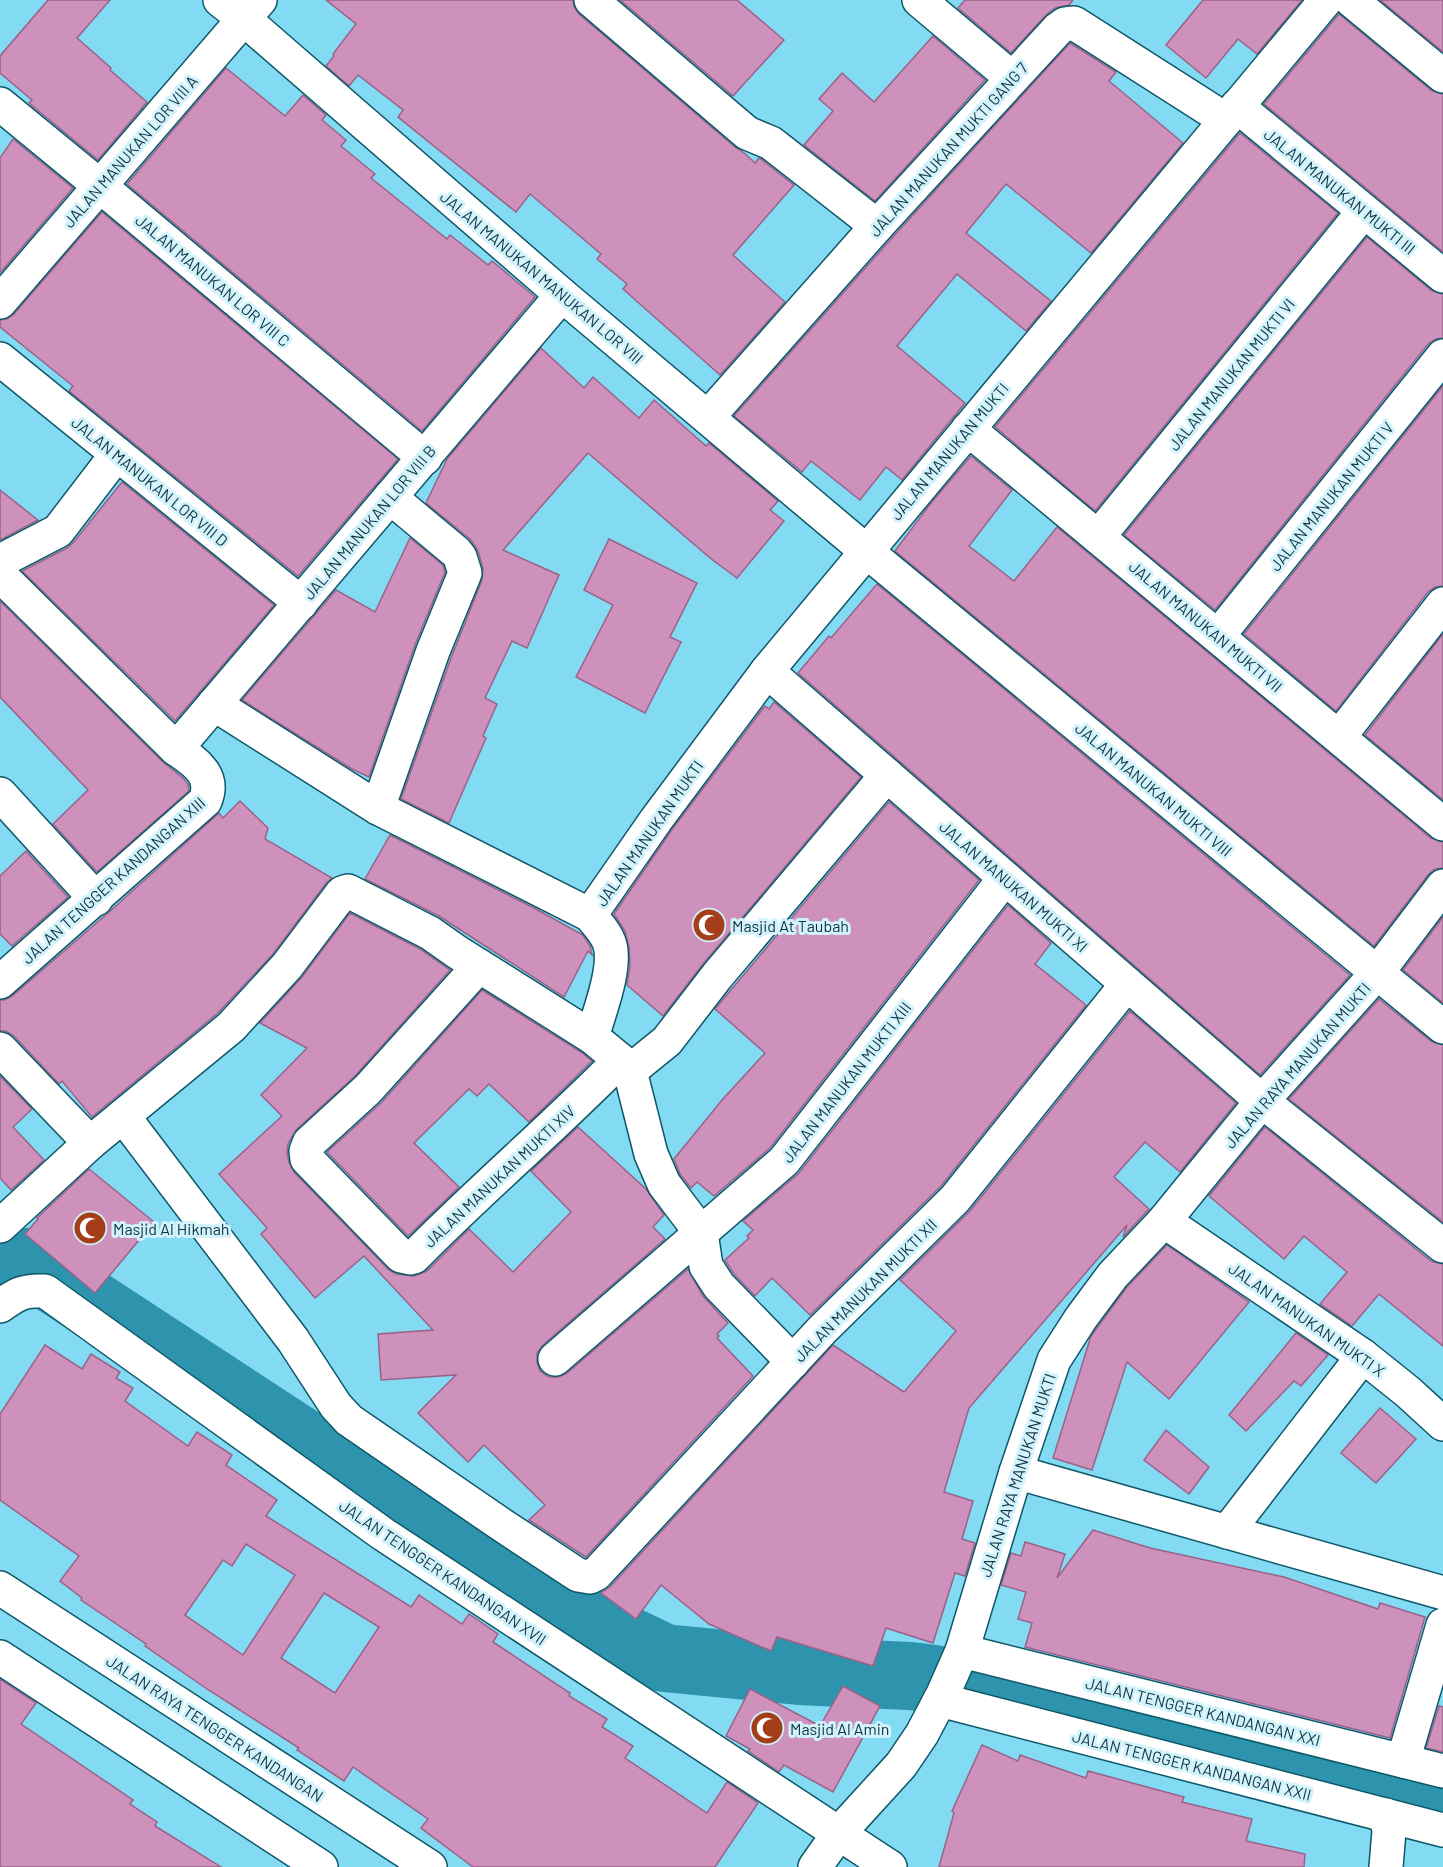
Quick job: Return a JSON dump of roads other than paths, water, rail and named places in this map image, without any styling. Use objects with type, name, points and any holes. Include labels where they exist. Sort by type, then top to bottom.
[{"type":"street","points":[[591,0],[759,138],[877,226]]},
{"type":"street","points":[[919,0],[1012,78]]},
{"type":"street","points":[[1351,0],[1443,76]]},
{"type":"street","name":"JALAN MANUKAN MUKTI","points":[[590,915],[656,820],[767,670],[1231,113],[1317,3]]},
{"type":"street","name":"JALAN MANUKAN LOR VIII A","points":[[0,302],[100,186],[241,6]]},
{"type":"street","name":"JALAN MANUKAN MANUKAN LOR VIII","points":[[241,6],[562,295],[866,551]]},
{"type":"street","name":"JALAN MANUKAN MUKTI GANG 7","points":[[708,417],[877,226],[1058,28],[1074,23],[1231,113]]},
{"type":"street","name":"JALAN MANUKAN LOR VIII C","points":[[0,104],[424,458]]},
{"type":"street","name":"JALAN MANUKAN MUKTI III","points":[[1231,113],[1364,211],[1443,276]]},
{"type":"street","name":"JALAN MANUKAN MUKTI VI","points":[[1098,537],[1364,211]]},
{"type":"street","name":"JALAN MANUKAN LOR VIII B","points":[[176,749],[562,295]]},
{"type":"street","name":"JALAN MANUKAN MUKTI V","points":[[1218,636],[1443,356]]},
{"type":"street","name":"JALAN MANUKAN LOR VIII D","points":[[0,359],[301,603]]},
{"type":"street","name":"JALAN MANUKAN MUKTI VII","points":[[968,429],[1443,824]]},
{"type":"street","points":[[0,561],[58,531],[117,454]]},
{"type":"street","points":[[378,808],[433,651],[465,573],[456,552],[390,497]]},
{"type":"street","name":"JALAN MANUKAN MUKTI VIII","points":[[866,551],[1443,1027]]},
{"type":"street","points":[[0,575],[176,749]]},
{"type":"street","points":[[1339,737],[1443,604]]},
{"type":"street","name":"JALAN MANUKAN MUKTI XI","points":[[767,670],[1262,1101],[1443,1246]]},
{"type":"street","points":[[214,704],[378,808],[590,915],[605,934],[610,945],[608,985],[592,1037]]},
{"type":"street","name":"JALAN TENGGER KANDANGAN XIII","points":[[0,982],[205,801],[209,791],[208,780],[195,762],[176,749]]},
{"type":"street","name":"JALAN MANUKAN MUKTI XIV","points":[[480,966],[368,1089],[309,1143],[306,1151],[307,1159],[401,1256],[414,1257],[463,1207],[570,1108],[625,1065],[667,1041],[717,976],[887,775]]},
{"type":"street","points":[[0,794],[96,899]]},
{"type":"street","name":"JALAN MANUKAN MUKTI XIII","points":[[555,1359],[784,1161],[1005,878]]},
{"type":"street","name":"JALAN RAYA MANUKAN MUKTI","points":[[815,1867],[839,1833],[901,1765],[922,1734],[942,1697],[961,1654],[1016,1472],[1054,1360],[1113,1275],[1164,1221],[1262,1101],[1377,973],[1443,886]]},
{"type":"street","points":[[0,1226],[90,1143],[231,1027],[287,966],[342,893],[348,891],[430,933],[592,1037],[625,1065],[651,1154],[664,1184],[701,1233],[706,1266],[719,1286],[793,1362]]},
{"type":"street","name":"JALAN MANUKAN MUKTI XII","points":[[123,1116],[293,1340],[336,1406],[349,1420],[578,1575],[590,1577],[596,1574],[822,1330],[955,1200],[1127,984]]},
{"type":"street","points":[[0,1049],[90,1143]]},
{"type":"street","name":"JALAN MANUKAN MUKTI X","points":[[1164,1221],[1363,1356],[1443,1424]]},
{"type":"street","name":"JALAN TENGGER KANDANGAN XVII","points":[[0,1306],[14,1296],[29,1290],[45,1291],[383,1534],[890,1867]]},
{"type":"street","points":[[1227,1532],[1363,1356]]},
{"type":"street","points":[[1016,1472],[1443,1593]]},
{"type":"street","name":"JALAN RAYA TENGGER KANDANGAN","points":[[0,1588],[430,1867]]},
{"type":"street","points":[[1402,1761],[1443,1625]]},
{"type":"street","name":"JALAN TENGGER KANDANGAN XXI","points":[[961,1654],[1443,1771]]},
{"type":"street","points":[[0,1657],[321,1867]]},
{"type":"street","name":"JALAN TENGGER KANDANGAN XXII","points":[[942,1697],[1443,1830]]},
{"type":"street","points":[[1386,1815],[1389,1831],[1386,1867]]},
{"type":"waterway","points":[[0,1282],[27,1262],[545,1601],[664,1658],[799,1671],[910,1676],[1026,1691],[1132,1728],[1364,1786],[1443,1792]]},
{"type":"place","name":"Masjid At Taubah","points":[[709,925]]},
{"type":"place","name":"Masjid Al Hikmah","points":[[90,1228]]},
{"type":"place","name":"Masjid Al Amin","points":[[767,1728]]}]
